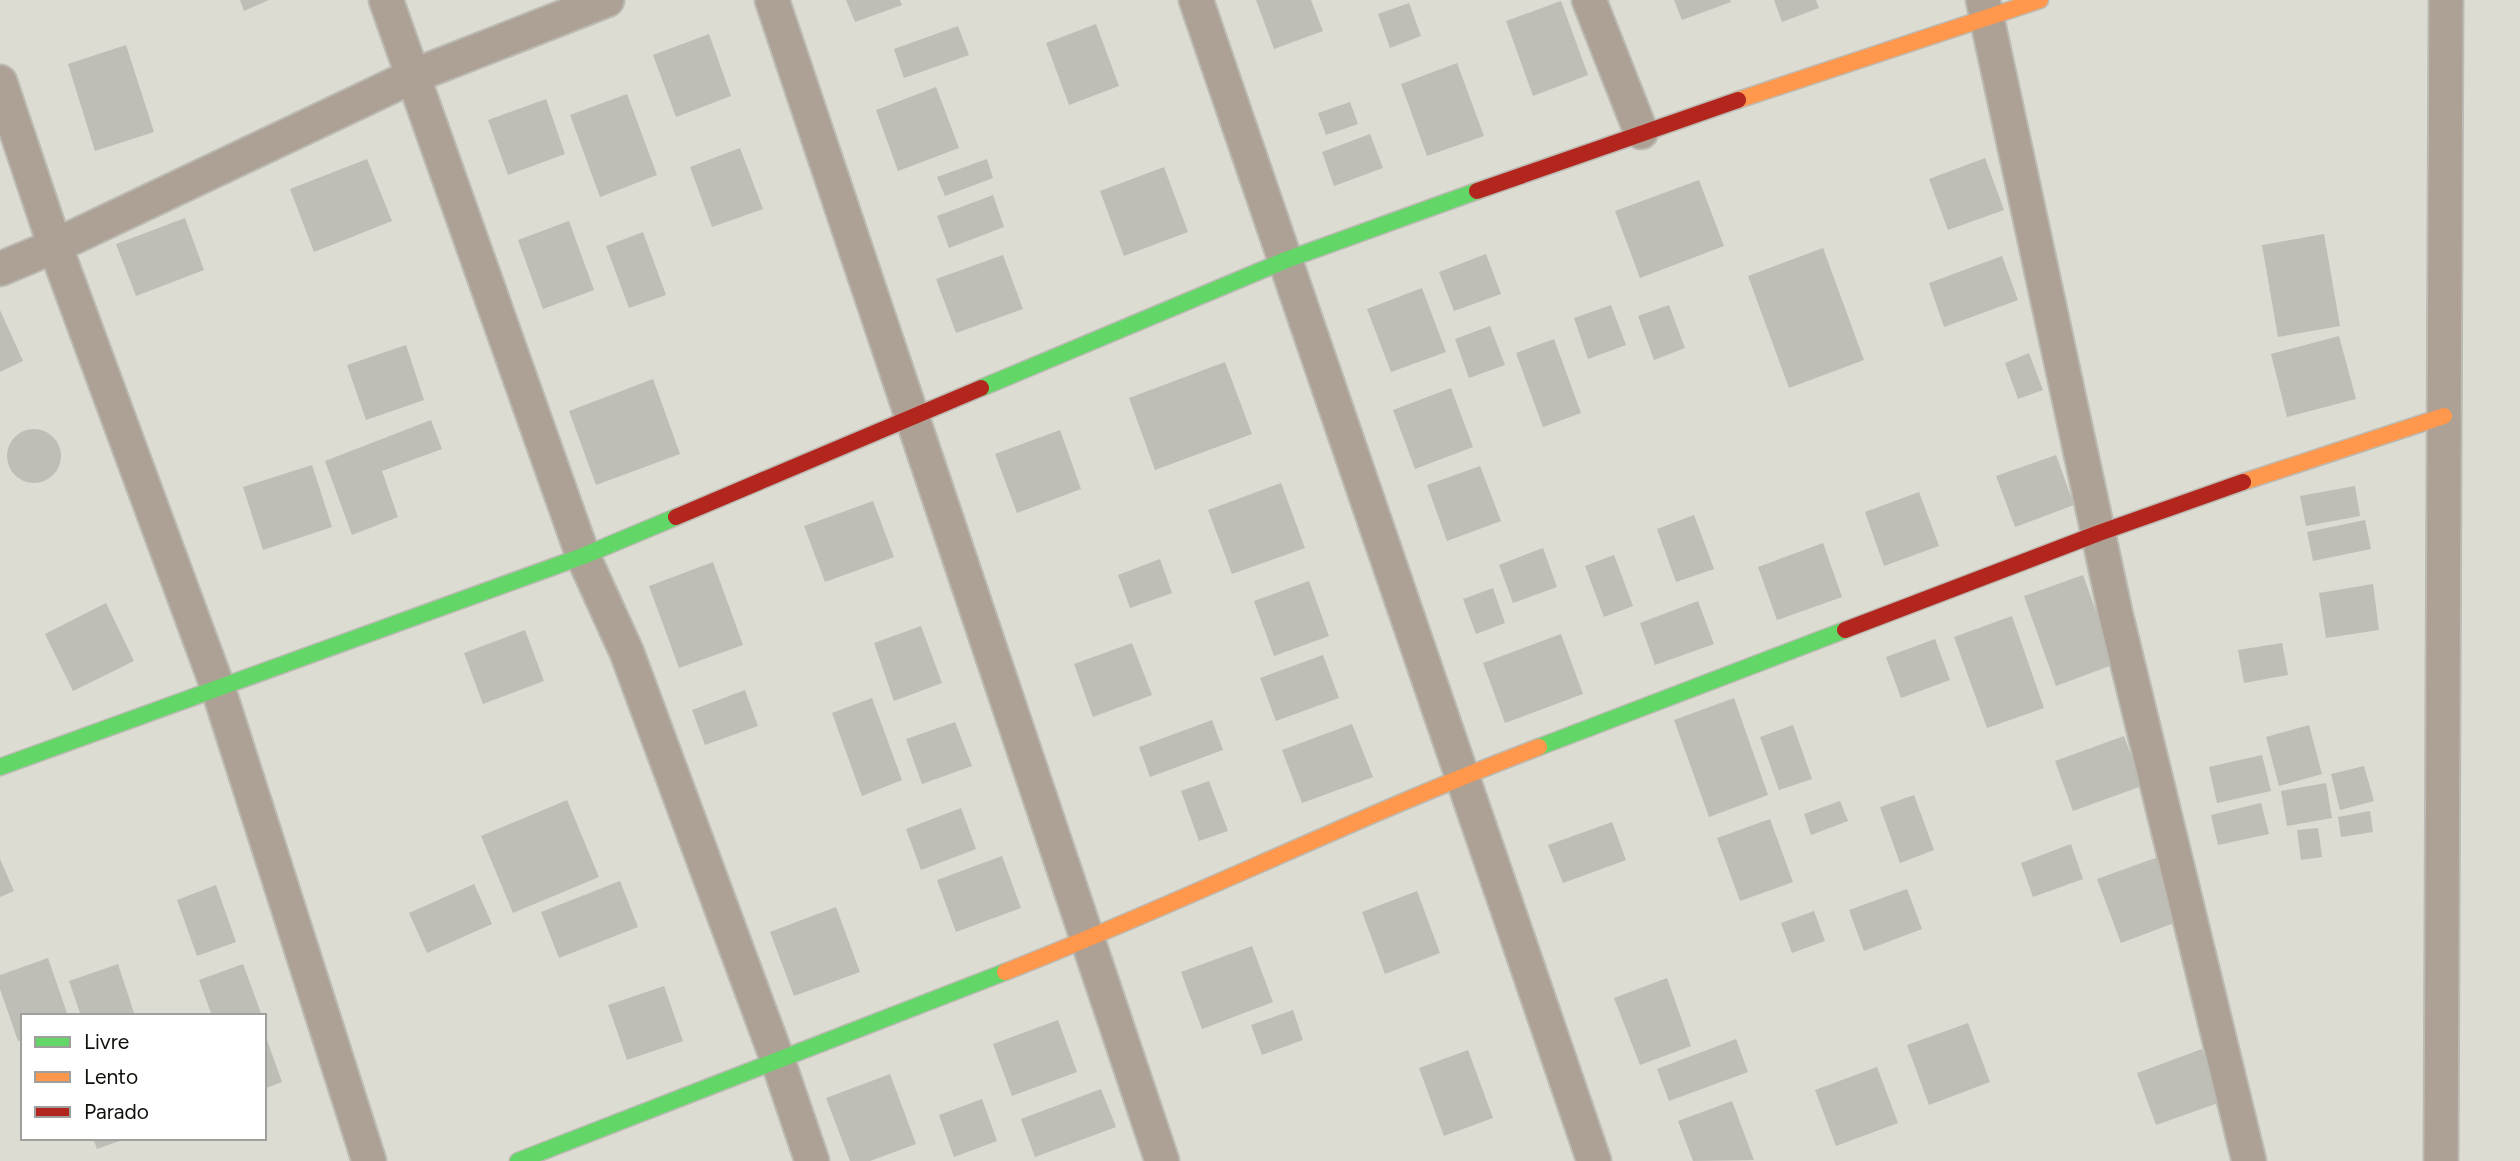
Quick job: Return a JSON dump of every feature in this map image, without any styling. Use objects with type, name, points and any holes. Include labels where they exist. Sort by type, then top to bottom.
[{"type":"street","points":[[386,0],[583,556],[626,653],[778,1061],[812,1161]]},
{"type":"street","points":[[0,269],[55,246],[413,76],[607,0]]},
{"type":"street","points":[[772,0],[1162,1161]]},
{"type":"street","points":[[1196,0],[1594,1161]]},
{"type":"street","points":[[1589,0],[1641,132]]},
{"type":"street","points":[[0,767],[583,556],[1286,260],[1985,8],[2040,0]]},
{"type":"street","points":[[2441,1161],[2446,0]]},
{"type":"street","points":[[1985,8],[2116,616],[2249,1161]]},
{"type":"street","points":[[0,82],[55,246],[218,688],[369,1161]]},
{"type":"street","points":[[518,1161],[1087,940],[1462,776],[2099,533],[2254,478],[2444,416]]},
{"type":"building","points":[[240,0],[269,0],[244,11]]},
{"type":"building","points":[[846,0],[900,0],[902,5],[855,22]]},
{"type":"building","points":[[1256,0],[1311,0],[1323,31],[1274,49]]},
{"type":"building","points":[[1674,0],[1730,0],[1731,2],[1682,20]]},
{"type":"building","points":[[1774,0],[1816,0],[1819,8],[1782,22]]},
{"type":"building","points":[[1561,1],[1588,75],[1533,96],[1506,21]]},
{"type":"building","points":[[1409,3],[1421,36],[1390,48],[1378,14]]},
{"type":"building","points":[[1096,24],[1119,86],[1069,105],[1046,43]]},
{"type":"building","points":[[958,26],[969,55],[904,78],[894,49]]},
{"type":"building","points":[[709,34],[731,96],[676,117],[653,55]]},
{"type":"building","points":[[126,45],[154,132],[95,151],[68,64]]},
{"type":"building","points":[[1457,63],[1484,136],[1427,156],[1401,84]]},
{"type":"building","points":[[936,87],[959,148],[898,171],[876,110]]},
{"type":"building","points":[[627,94],[657,175],[600,197],[570,115]]},
{"type":"building","points":[[546,99],[565,154],[508,175],[488,120]]},
{"type":"building","points":[[1350,102],[1358,124],[1326,135],[1318,113]]},
{"type":"building","points":[[1370,134],[1383,168],[1334,186],[1322,152]]},
{"type":"building","points":[[740,148],[763,209],[712,227],[690,167]]},
{"type":"building","points":[[1985,158],[2004,210],[1948,230],[1929,179]]},
{"type":"building","points":[[367,159],[392,221],[314,252],[290,189]]},
{"type":"building","points":[[987,159],[993,178],[945,196],[937,177]]},
{"type":"building","points":[[1164,167],[1188,232],[1124,256],[1100,191]]},
{"type":"building","points":[[1699,180],[1724,246],[1640,278],[1615,211]]},
{"type":"building","points":[[993,195],[1004,227],[949,248],[937,216]]},
{"type":"building","points":[[185,218],[204,270],[136,296],[116,244]]},
{"type":"building","points":[[569,221],[594,290],[543,309],[518,240]]},
{"type":"building","points":[[643,232],[666,295],[629,308],[606,246]]},
{"type":"building","points":[[2324,234],[2340,326],[2278,337],[2262,245]]},
{"type":"building","points":[[1823,248],[1864,360],[1789,388],[1748,276]]},
{"type":"building","points":[[1486,254],[1501,294],[1454,311],[1439,272]]},
{"type":"building","points":[[1003,255],[1023,309],[956,333],[936,279]]},
{"type":"building","points":[[2002,256],[2018,300],[1944,327],[1929,283]]},
{"type":"building","points":[[1422,288],[1446,352],[1391,372],[1367,309]]},
{"type":"building","points":[[1611,305],[1626,345],[1588,359],[1574,318]]},
{"type":"building","points":[[1669,305],[1685,348],[1654,360],[1638,316]]},
{"type":"building","points":[[0,310],[23,361],[0,372]]},
{"type":"building","points":[[1490,326],[1505,365],[1469,378],[1455,339]]},
{"type":"building","points":[[2339,336],[2356,399],[2287,417],[2271,354]]},
{"type":"building","points":[[1554,339],[1581,413],[1543,427],[1516,353]]},
{"type":"building","points":[[406,345],[424,400],[366,420],[347,365]]},
{"type":"building","points":[[2029,353],[2043,390],[2018,399],[2005,363]]},
{"type":"building","points":[[1225,362],[1252,434],[1155,470],[1129,398]]},
{"type":"building","points":[[653,379],[680,454],[596,485],[569,411]]},
{"type":"building","points":[[1451,388],[1473,447],[1415,469],[1393,410]]},
{"type":"building","points":[[431,420],[442,449],[382,471],[398,517],[352,535],[325,461]]},
{"type":"building","points":[[34,429],[53,437],[61,456],[53,475],[34,483],[15,475],[7,456],[15,437]]},
{"type":"building","points":[[1060,430],[1081,489],[1017,513],[995,454]]},
{"type":"building","points":[[2056,455],[2074,505],[2015,527],[1996,476]]},
{"type":"building","points":[[312,465],[332,527],[263,550],[243,487]]},
{"type":"building","points":[[1480,466],[1501,521],[1447,541],[1427,485]]},
{"type":"building","points":[[1281,483],[1305,548],[1232,574],[1208,510]]},
{"type":"building","points":[[2355,486],[2360,516],[2306,526],[2300,496]]},
{"type":"building","points":[[1919,492],[1939,546],[1884,566],[1865,512]]},
{"type":"building","points":[[873,501],[894,557],[825,582],[804,526]]},
{"type":"building","points":[[1694,515],[1714,569],[1676,582],[1657,529]]},
{"type":"building","points":[[2365,520],[2371,549],[2313,561],[2307,532]]},
{"type":"building","points":[[1823,543],[1842,597],[1777,620],[1758,567]]},
{"type":"building","points":[[1543,548],[1557,587],[1513,603],[1499,565]]},
{"type":"building","points":[[1614,555],[1633,606],[1604,617],[1585,566]]},
{"type":"building","points":[[1160,559],[1172,593],[1130,608],[1118,575]]},
{"type":"building","points":[[713,562],[743,645],[679,668],[649,586]]},
{"type":"building","points":[[2083,575],[2115,664],[2056,686],[2024,596]]},
{"type":"building","points":[[1309,581],[1329,636],[1274,656],[1254,601]]},
{"type":"building","points":[[2373,584],[2379,630],[2326,638],[2319,593]]},
{"type":"building","points":[[1493,588],[1505,623],[1476,634],[1463,599]]},
{"type":"building","points":[[1698,601],[1714,644],[1655,665],[1640,623]]},
{"type":"building","points":[[106,603],[134,661],[73,691],[45,634]]},
{"type":"building","points":[[2012,616],[2044,708],[1987,728],[1954,637]]},
{"type":"building","points":[[921,626],[942,683],[894,701],[874,643]]},
{"type":"building","points":[[525,630],[544,681],[483,704],[464,653]]},
{"type":"building","points":[[1561,634],[1583,694],[1505,723],[1483,663]]},
{"type":"building","points":[[1935,639],[1950,680],[1901,698],[1886,657]]},
{"type":"building","points":[[1132,643],[1152,695],[1093,717],[1074,664]]},
{"type":"building","points":[[2282,643],[2288,675],[2244,683],[2238,650]]},
{"type":"building","points":[[1323,655],[1339,698],[1276,721],[1260,678]]},
{"type":"building","points":[[745,690],[758,726],[705,745],[692,710]]},
{"type":"building","points":[[872,698],[902,780],[862,796],[832,713]]},
{"type":"building","points":[[1734,698],[1768,795],[1709,817],[1674,720]]},
{"type":"building","points":[[1212,720],[1223,750],[1150,777],[1139,747]]},
{"type":"building","points":[[955,722],[972,766],[922,784],[906,739]]},
{"type":"building","points":[[1352,724],[1373,777],[1302,803],[1282,750]]},
{"type":"building","points":[[1793,725],[1812,779],[1779,790],[1760,737]]},
{"type":"building","points":[[2309,725],[2322,774],[2279,786],[2266,737]]},
{"type":"building","points":[[2124,736],[2142,786],[2073,811],[2055,761]]},
{"type":"building","points":[[2262,755],[2271,791],[2217,803],[2209,767]]},
{"type":"building","points":[[2364,766],[2374,801],[2340,810],[2331,774]]},
{"type":"building","points":[[1209,781],[1228,831],[1199,841],[1181,791]]},
{"type":"building","points":[[2326,783],[2332,818],[2287,826],[2281,791]]},
{"type":"building","points":[[1914,795],[1934,850],[1900,863],[1880,807]]},
{"type":"building","points":[[567,800],[599,877],[513,913],[481,836]]},
{"type":"building","points":[[1840,801],[1848,821],[1811,835],[1804,814]]},
{"type":"building","points":[[2261,803],[2269,834],[2218,845],[2211,815]]},
{"type":"building","points":[[961,808],[976,849],[921,870],[906,829]]},
{"type":"building","points":[[2370,811],[2373,832],[2341,837],[2338,817]]},
{"type":"building","points":[[1770,819],[1793,882],[1740,901],[1717,838]]},
{"type":"building","points":[[1612,822],[1626,860],[1563,883],[1548,845]]},
{"type":"building","points":[[2318,828],[2322,857],[2301,860],[2297,830]]},
{"type":"building","points":[[2071,844],[2083,879],[2033,897],[2021,863]]},
{"type":"building","points":[[1002,856],[1021,908],[956,932],[937,880]]},
{"type":"building","points":[[2158,857],[2182,920],[2121,943],[2097,879]]},
{"type":"building","points":[[0,859],[14,891],[0,897]]},
{"type":"building","points":[[620,881],[638,927],[559,958],[541,912]]},
{"type":"building","points":[[474,884],[492,924],[427,953],[409,913]]},
{"type":"building","points":[[216,885],[236,942],[197,956],[177,900]]},
{"type":"building","points":[[1907,889],[1922,929],[1864,951],[1849,910]]},
{"type":"building","points":[[1417,891],[1440,953],[1385,974],[1362,912]]},
{"type":"building","points":[[836,907],[860,972],[794,996],[770,932]]},
{"type":"building","points":[[1814,911],[1825,941],[1792,953],[1781,923]]},
{"type":"building","points":[[1252,946],[1273,1002],[1202,1029],[1181,972]]},
{"type":"building","points":[[48,958],[67,1014],[21,1014],[21,1040],[18,1041],[0,989],[0,975]]},
{"type":"building","points":[[118,964],[134,1014],[80,1014],[69,981]]},
{"type":"building","points":[[243,964],[261,1014],[211,1014],[199,980]]},
{"type":"building","points":[[1667,978],[1691,1046],[1640,1065],[1614,998]]},
{"type":"building","points":[[664,986],[683,1041],[627,1060],[608,1005]]},
{"type":"building","points":[[1293,1010],[1303,1040],[1262,1055],[1251,1025]]},
{"type":"building","points":[[1058,1020],[1077,1072],[1012,1096],[993,1044]]},
{"type":"building","points":[[1968,1023],[1990,1082],[1929,1105],[1907,1045]]},
{"type":"building","points":[[1736,1039],[1748,1072],[1669,1101],[1657,1069]]},
{"type":"building","points":[[266,1040],[282,1082],[266,1088]]},
{"type":"building","points":[[2202,1049],[2221,1102],[2156,1125],[2137,1073]]},
{"type":"building","points":[[1468,1050],[1493,1118],[1444,1136],[1419,1068]]},
{"type":"building","points":[[1877,1067],[1898,1123],[1836,1146],[1815,1090]]},
{"type":"building","points":[[890,1074],[916,1144],[870,1161],[850,1161],[826,1098]]},
{"type":"building","points":[[1101,1089],[1116,1127],[1035,1157],[1021,1119]]},
{"type":"building","points":[[982,1099],[997,1141],[954,1157],[939,1115]]},
{"type":"building","points":[[1732,1101],[1754,1160],[1693,1161],[1678,1121]]},
{"type":"building","points":[[94,1140],[122,1140],[97,1149]]},
{"type":"traffic: fast","points":[[981,388],[1286,260],[1477,191]]},
{"type":"traffic: fast","points":[[0,767],[583,556],[676,517]]},
{"type":"traffic: fast","points":[[1539,747],[1845,630]]},
{"type":"traffic: fast","points":[[518,1161],[1005,972]]},
{"type":"traffic: slow","points":[[1738,100],[2040,0]]},
{"type":"traffic: slow","points":[[2243,482],[2444,416]]},
{"type":"traffic: slow","points":[[1005,972],[1139,917],[1405,801],[1539,747]]},
{"type":"traffic: jam","points":[[1477,191],[1738,100]]},
{"type":"traffic: jam","points":[[676,517],[981,388]]},
{"type":"traffic: jam","points":[[1845,630],[2099,533],[2243,482]]}]
